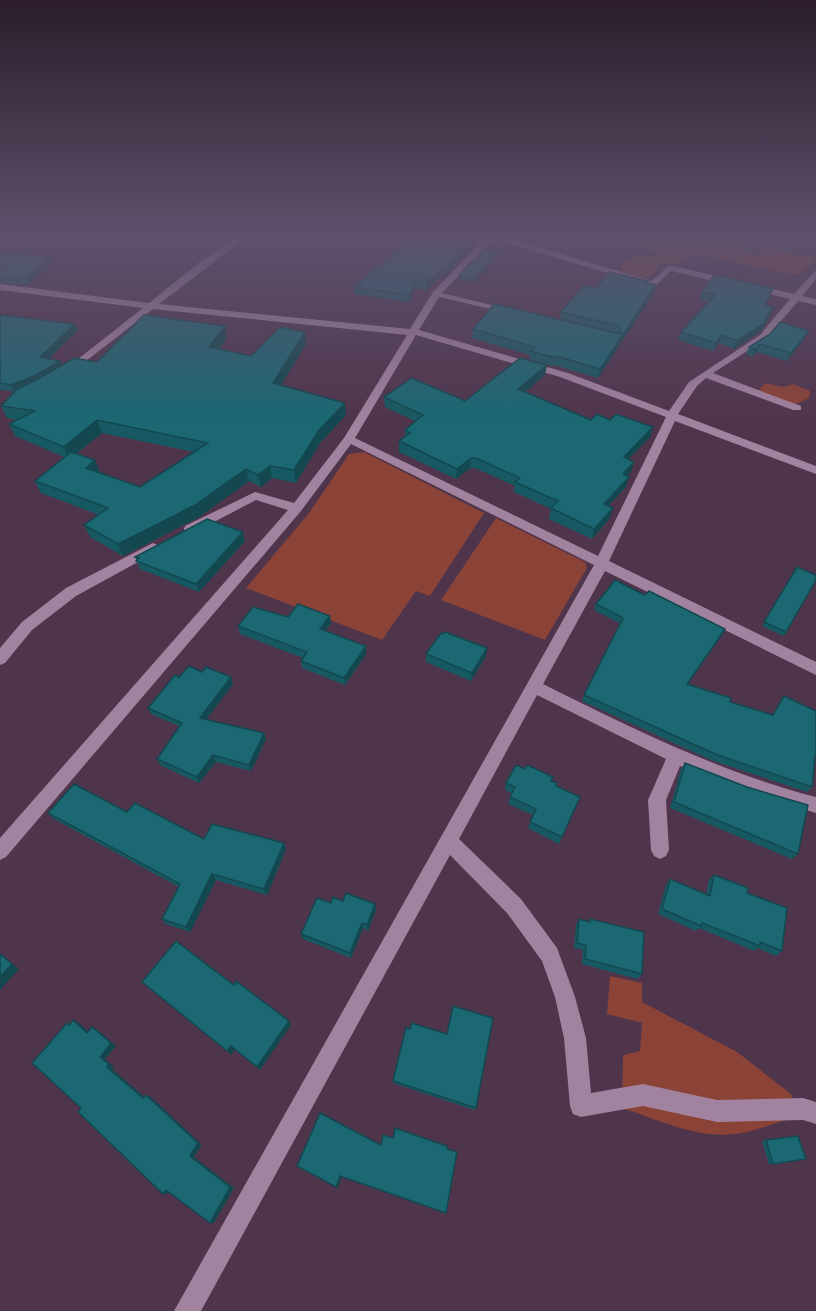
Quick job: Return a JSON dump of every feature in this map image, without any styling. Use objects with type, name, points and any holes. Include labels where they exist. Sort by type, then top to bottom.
[{"type":"street","points":[[87,297],[216,314],[413,331],[564,375],[816,470]]},
{"type":"street","points":[[62,375],[163,297]]},
{"type":"street","points":[[0,851],[297,508],[349,439],[434,297]]},
{"type":"street","points":[[449,297],[516,313]]},
{"type":"street","points":[[187,1311],[602,563],[673,416],[693,384],[763,337],[795,297]]},
{"type":"street","points":[[796,297],[816,302]]},
{"type":"street","points":[[705,374],[797,408]]},
{"type":"street","points":[[349,439],[816,669]]},
{"type":"street","points":[[182,533],[255,496],[297,508]]},
{"type":"street","points":[[0,659],[27,626],[71,592],[161,544]]},
{"type":"street","points":[[534,686],[675,756],[780,797],[816,805]]},
{"type":"street","points":[[660,850],[657,800],[675,756]]},
{"type":"street","points":[[448,841],[514,906],[550,955],[565,997],[575,1038],[581,1106],[643,1095],[717,1111],[803,1109],[816,1113]]},
{"type":"shaded area","points":[[765,383],[784,387],[793,384],[810,391],[809,398],[794,405],[758,391]]},
{"type":"shaded area","points":[[364,452],[484,513],[430,596],[416,591],[382,640],[246,588],[309,513],[349,454]]},
{"type":"shaded area","points":[[496,518],[585,562],[587,568],[545,640],[441,600]]},
{"type":"shaded area","points":[[610,976],[642,983],[642,1002],[737,1052],[791,1094],[797,1116],[751,1131],[721,1135],[677,1127],[622,1108],[623,1055],[640,1051],[642,1023],[607,1014]]},
{"type":"building","points":[[574,297],[648,297],[600,369],[531,351],[535,347],[473,329],[494,304],[621,334],[620,326],[561,312]]},
{"type":"building","points":[[713,297],[769,297],[765,305],[774,307],[762,325],[737,341],[722,335],[716,343],[681,332]]},
{"type":"building","points":[[0,315],[75,324],[40,357],[60,361],[36,375],[11,385],[0,383]]},
{"type":"building","points":[[144,315],[225,326],[209,347],[251,356],[280,327],[305,332],[273,383],[345,403],[319,430],[294,470],[270,466],[258,475],[246,469],[195,505],[118,544],[84,525],[108,508],[35,481],[71,452],[95,460],[86,468],[140,487],[208,443],[97,420],[64,447],[9,424],[35,411],[1,406],[17,389],[74,358],[97,362]]},
{"type":"building","points":[[780,322],[809,331],[791,353],[760,344],[755,349],[749,347],[770,334]]},
{"type":"building","points":[[520,358],[547,365],[518,389],[591,420],[597,414],[610,420],[616,414],[653,427],[624,457],[634,462],[623,474],[629,477],[604,504],[613,508],[594,529],[551,508],[558,501],[515,482],[520,478],[476,458],[471,458],[457,469],[399,441],[410,433],[405,430],[423,415],[384,397],[412,378],[465,401]]},
{"type":"building","points":[[207,519],[243,532],[196,584],[136,561],[139,558],[135,557]]},
{"type":"building","points":[[797,567],[816,575],[816,580],[786,632],[764,622]]},
{"type":"building","points":[[615,580],[645,595],[649,591],[725,629],[687,684],[731,698],[730,702],[773,715],[784,696],[816,711],[816,754],[812,787],[715,754],[584,695],[623,618],[596,604]]},
{"type":"building","points":[[298,604],[330,616],[320,629],[366,646],[344,678],[301,661],[307,652],[238,626],[253,607],[288,617]]},
{"type":"building","points":[[445,632],[487,648],[472,673],[426,654],[441,633]]},
{"type":"building","points":[[189,666],[202,672],[206,667],[231,677],[200,718],[264,733],[249,765],[213,755],[197,777],[157,759],[182,723],[148,708],[175,675],[179,677]]},
{"type":"building","points":[[685,763],[747,787],[808,805],[798,854],[674,802]]},
{"type":"building","points":[[516,765],[525,769],[527,765],[553,777],[551,781],[557,783],[556,786],[580,797],[562,837],[530,822],[536,809],[510,797],[515,787],[506,783]]},
{"type":"building","points":[[74,784],[127,812],[135,803],[204,839],[212,824],[284,843],[264,889],[212,874],[186,927],[162,919],[180,884],[48,813]]},
{"type":"building","points":[[714,875],[748,888],[747,893],[787,908],[782,951],[760,942],[760,946],[702,923],[701,926],[662,909],[670,879],[710,896]]},
{"type":"building","points":[[346,893],[375,904],[367,925],[362,923],[350,953],[301,934],[317,898],[331,903],[333,897],[343,901]]},
{"type":"building","points":[[579,919],[590,922],[590,919],[644,932],[642,974],[585,959],[586,945],[577,943]]},
{"type":"building","points":[[176,941],[234,985],[236,981],[289,1021],[257,1067],[231,1046],[227,1051],[142,982]]},
{"type":"building","points":[[0,954],[12,964],[0,977]]},
{"type":"building","points":[[453,1006],[493,1018],[476,1108],[393,1081],[406,1027],[410,1029],[412,1023],[447,1034]]},
{"type":"building","points":[[73,1020],[87,1033],[92,1027],[111,1043],[100,1057],[109,1064],[107,1067],[143,1098],[146,1095],[198,1143],[190,1156],[230,1187],[210,1223],[166,1190],[163,1194],[78,1112],[81,1108],[32,1063],[67,1023],[69,1025]]},
{"type":"building","points":[[320,1113],[381,1145],[383,1135],[393,1138],[395,1128],[447,1146],[447,1149],[457,1152],[446,1213],[340,1176],[336,1187],[297,1166]]},
{"type":"building","points":[[798,1136],[806,1159],[773,1164],[766,1140]]}]
